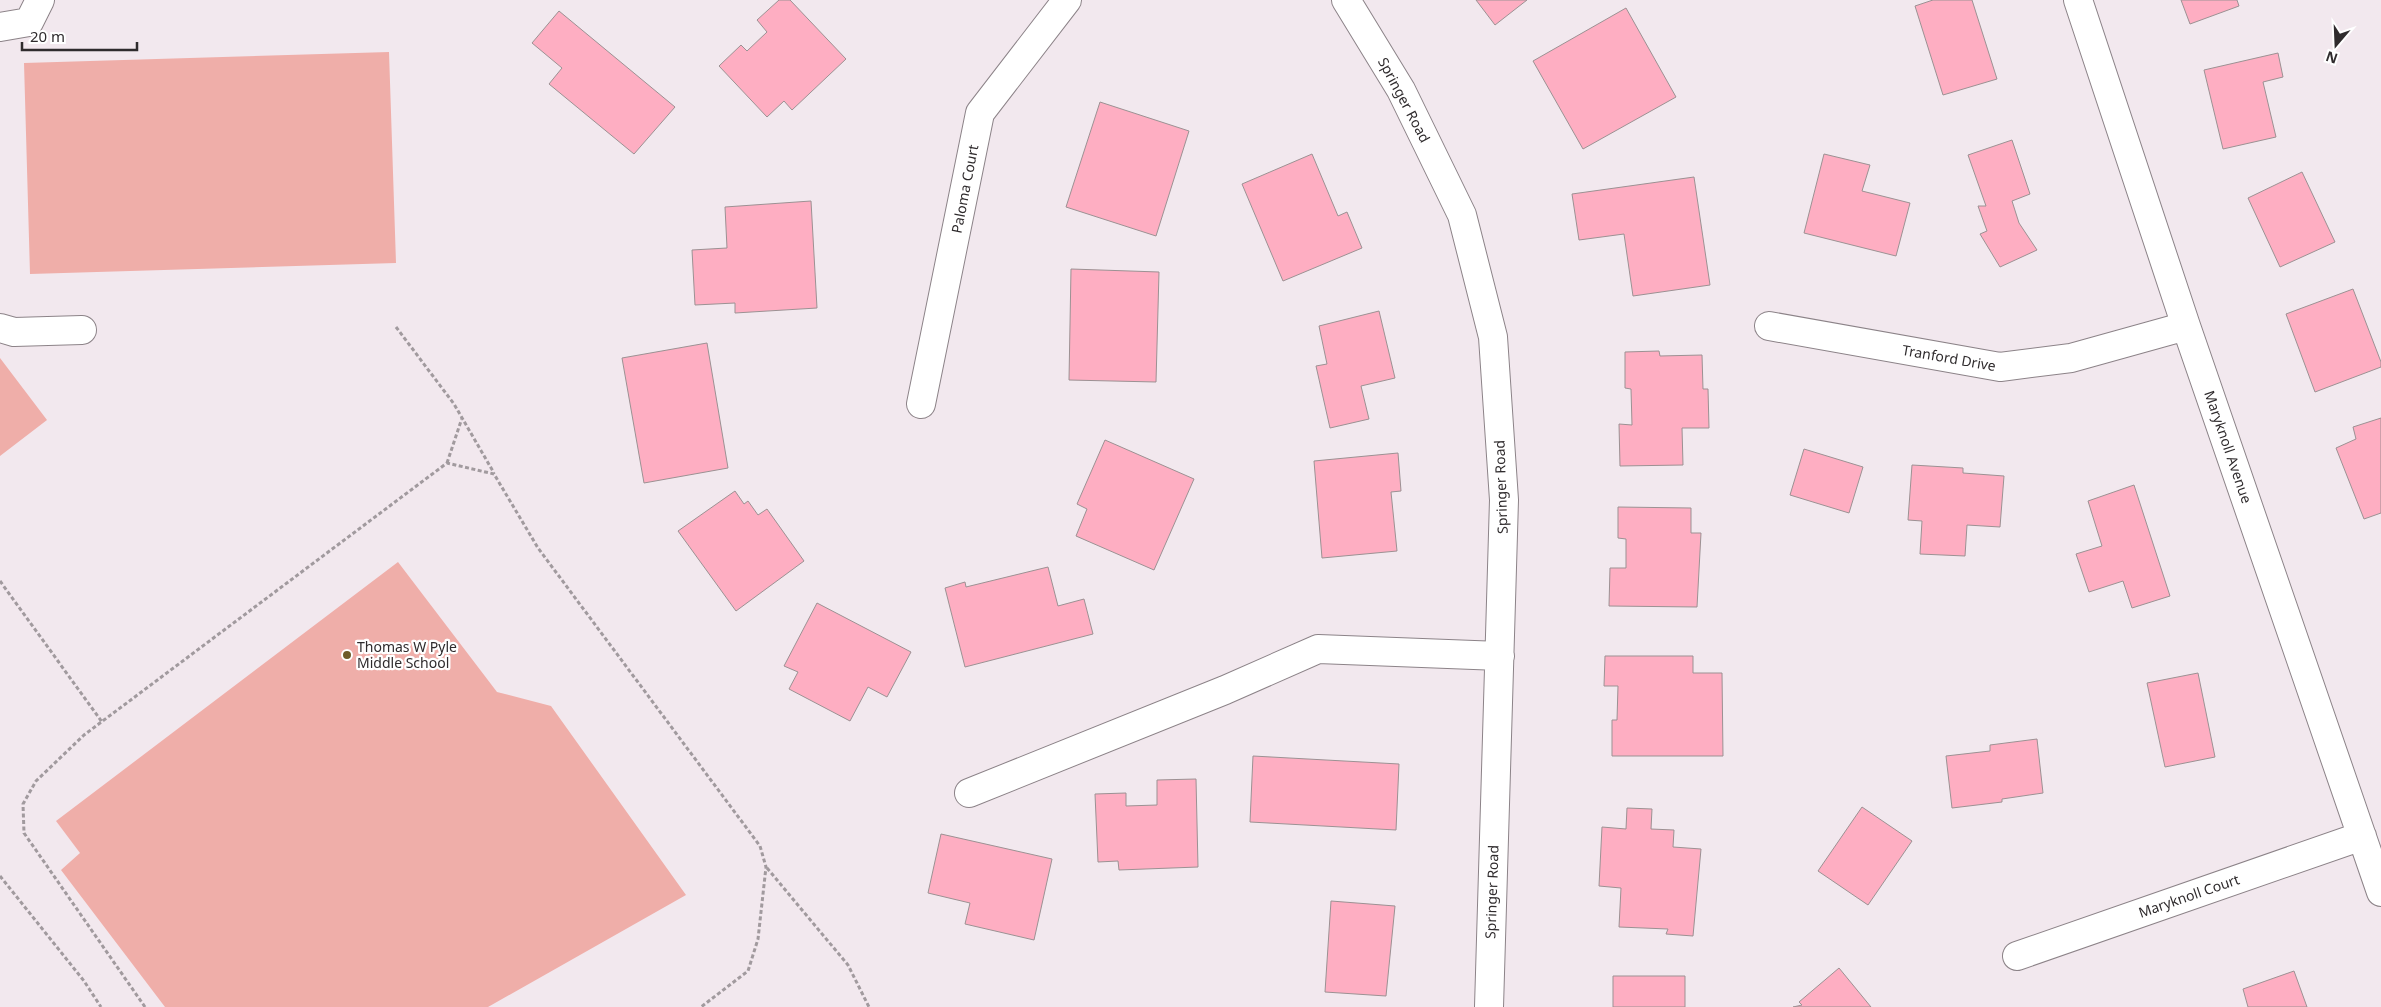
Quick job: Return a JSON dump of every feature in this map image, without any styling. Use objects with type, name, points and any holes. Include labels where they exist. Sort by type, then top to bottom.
[{"type":"street","points":[[0,27],[29,22],[40,0]]},
{"type":"street","name":"Paloma Court","points":[[921,404],[980,114],[1067,0]]},
{"type":"street","name":"Springer Road","points":[[1346,0],[1401,90],[1462,216],[1493,336],[1504,500],[1489,1007]]},
{"type":"street","name":"Maryknoll Avenue","points":[[2078,0],[2186,326],[2381,892]]},
{"type":"street","name":"Tranford Drive","points":[[1769,326],[2000,367],[2071,358],[2186,326]]},
{"type":"street","points":[[0,328],[14,332],[82,330]]},
{"type":"street","points":[[969,793],[1225,690],[1318,649],[1500,656]]},
{"type":"street","name":"Maryknoll Court","points":[[2017,956],[2362,836]]},
{"type":"path","points":[[396,327],[454,404],[538,548],[760,846],[766,867],[758,939],[748,972],[702,1007]]},
{"type":"path","points":[[145,1007],[24,832],[23,804],[36,781],[84,735],[447,463],[462,418]]},
{"type":"path","points":[[447,463],[494,474]]},
{"type":"path","points":[[0,581],[102,722]]},
{"type":"path","points":[[766,867],[848,965],[869,1007]]},
{"type":"path","points":[[0,876],[84,981],[101,1007]]},
{"type":"shaded area","points":[[389,52],[396,263],[30,274],[24,63]]},
{"type":"shaded area","points":[[0,358],[47,420],[0,456]]},
{"type":"shaded area","points":[[398,562],[497,692],[551,706],[686,895],[488,1007],[165,1007],[61,870],[80,853],[56,821]]},
{"type":"building","points":[[779,0],[790,0],[846,59],[792,110],[784,101],[767,117],[719,66],[741,45],[747,51],[767,32],[757,20]]},
{"type":"building","points":[[1476,0],[1527,0],[1495,25]]},
{"type":"building","points":[[1933,0],[1972,0],[1997,79],[1943,95],[1915,6]]},
{"type":"building","points":[[2181,0],[2237,0],[2239,6],[2190,24]]},
{"type":"building","points":[[1626,8],[1676,97],[1583,149],[1533,61]]},
{"type":"building","points":[[559,11],[675,107],[634,154],[549,84],[562,68],[532,43]]},
{"type":"building","points":[[2278,53],[2283,77],[2263,82],[2276,137],[2223,149],[2204,70]]},
{"type":"building","points":[[1100,102],[1189,131],[1156,236],[1066,207]]},
{"type":"building","points":[[2012,140],[2030,194],[2012,201],[2019,223],[2037,250],[2000,267],[1980,234],[1987,231],[1978,206],[1986,206],[1968,155]]},
{"type":"building","points":[[1312,154],[1338,216],[1347,212],[1362,248],[1283,281],[1242,184]]},
{"type":"building","points":[[1824,154],[1870,165],[1862,191],[1910,203],[1896,256],[1804,233]]},
{"type":"building","points":[[2302,172],[2335,242],[2280,267],[2248,198]]},
{"type":"building","points":[[1694,177],[1710,285],[1633,296],[1624,234],[1579,240],[1572,194]]},
{"type":"building","points":[[811,201],[817,308],[735,313],[735,303],[695,305],[692,250],[727,248],[725,207]]},
{"type":"building","points":[[1071,269],[1159,272],[1156,382],[1069,380]]},
{"type":"building","points":[[2353,289],[2381,362],[2381,367],[2315,392],[2286,314]]},
{"type":"building","points":[[1379,311],[1395,378],[1361,386],[1369,419],[1330,428],[1316,366],[1327,364],[1319,326]]},
{"type":"building","points":[[707,343],[728,468],[644,483],[622,358]]},
{"type":"building","points":[[1659,351],[1660,356],[1702,355],[1703,389],[1708,389],[1709,428],[1682,428],[1683,465],[1620,466],[1619,424],[1632,425],[1631,389],[1625,388],[1625,352]]},
{"type":"building","points":[[2381,418],[2381,513],[2364,519],[2336,448],[2356,439],[2353,427]]},
{"type":"building","points":[[1105,440],[1194,479],[1154,570],[1076,536],[1087,509],[1077,504]]},
{"type":"building","points":[[1804,449],[1863,467],[1849,513],[1790,495]]},
{"type":"building","points":[[1398,453],[1401,491],[1391,492],[1397,551],[1322,558],[1314,461]]},
{"type":"building","points":[[1912,465],[1963,468],[1963,473],[2004,476],[2000,527],[1967,525],[1965,556],[1920,554],[1922,521],[1908,520]]},
{"type":"building","points":[[2134,485],[2170,596],[2132,608],[2123,581],[2089,592],[2076,554],[2102,546],[2088,501]]},
{"type":"building","points":[[735,491],[744,504],[748,501],[758,515],[767,509],[804,561],[736,611],[678,531]]},
{"type":"building","points":[[1618,507],[1691,508],[1691,533],[1701,533],[1697,607],[1609,606],[1610,568],[1626,568],[1626,539],[1618,538]]},
{"type":"building","points":[[1048,567],[1058,606],[1084,599],[1093,634],[965,667],[945,588],[965,582],[966,587]]},
{"type":"building","points":[[817,603],[911,652],[887,697],[868,687],[850,721],[789,689],[798,672],[784,666]]},
{"type":"building","points":[[1605,656],[1693,656],[1693,673],[1722,673],[1723,756],[1612,756],[1612,720],[1617,720],[1618,686],[1604,686]]},
{"type":"building","points":[[2198,673],[2215,757],[2165,767],[2147,683]]},
{"type":"building","points":[[2037,739],[2043,793],[2002,799],[2002,802],[1952,808],[1946,756],[1990,751],[1990,745]]},
{"type":"building","points":[[1253,756],[1399,764],[1396,830],[1250,822]]},
{"type":"building","points":[[1196,779],[1198,867],[1119,870],[1118,861],[1098,862],[1095,794],[1126,793],[1126,806],[1157,805],[1157,780]]},
{"type":"building","points":[[1862,807],[1912,841],[1868,905],[1818,871]]},
{"type":"building","points":[[1627,808],[1652,809],[1651,829],[1674,830],[1673,847],[1701,849],[1693,936],[1666,934],[1668,929],[1619,927],[1621,888],[1599,886],[1602,827],[1626,829]]},
{"type":"building","points":[[941,834],[1052,859],[1034,940],[965,924],[970,903],[928,893]]},
{"type":"building","points":[[1331,901],[1395,906],[1386,996],[1325,992]]},
{"type":"building","points":[[1839,968],[1871,1007],[1793,1007],[1802,1005],[1799,1002]]},
{"type":"building","points":[[2294,971],[2307,1007],[2248,1007],[2243,989]]},
{"type":"building","points":[[1613,976],[1685,976],[1685,1007],[1613,1007]]},
{"type":"place","name":"Thomas W Pyle Middle School","points":[[347,655]]}]
